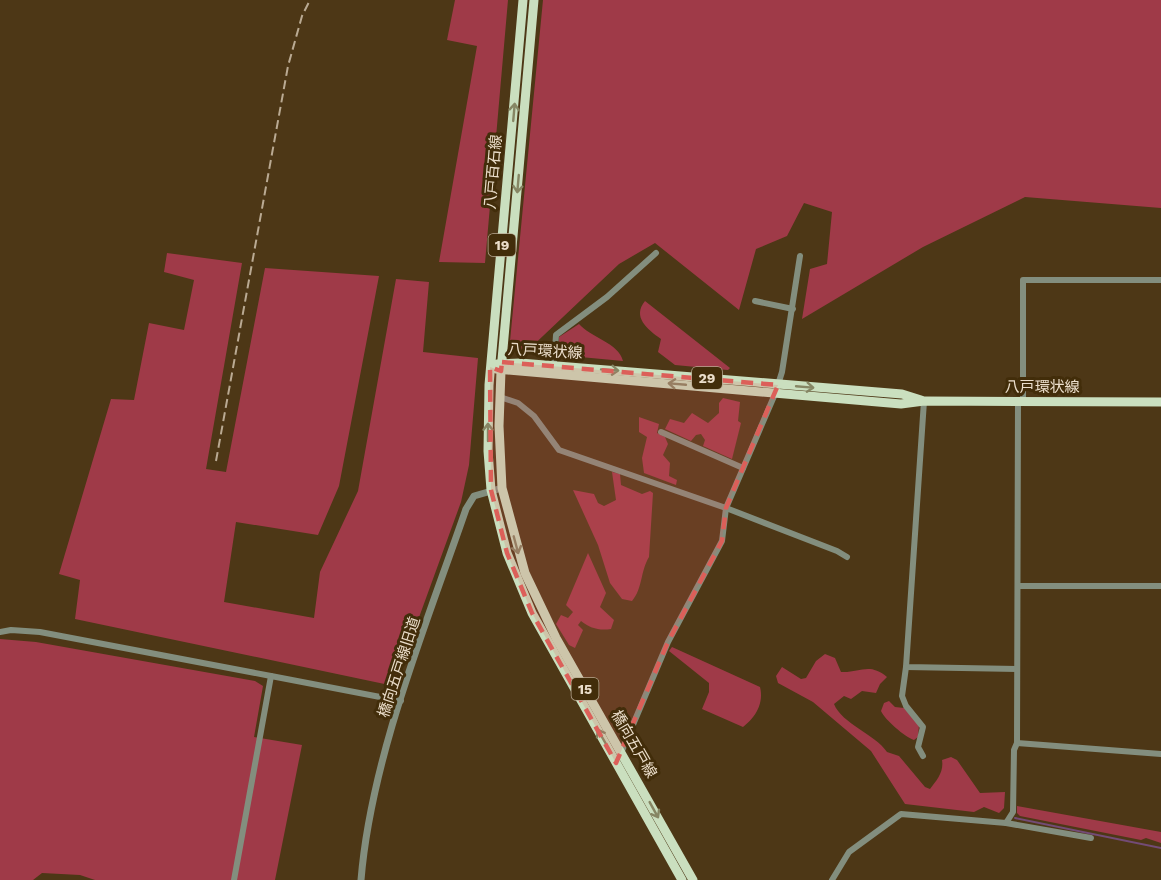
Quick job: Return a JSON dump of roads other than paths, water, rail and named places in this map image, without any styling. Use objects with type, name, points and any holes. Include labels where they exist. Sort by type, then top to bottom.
[{"type":"main road","name":"八戸百石線","points":[[491,490],[488,432],[490,367],[523,0]]},
{"type":"main road","name":"八戸百石線","points":[[502,488],[499,449],[500,397],[534,0]]},
{"type":"main road","name":"八戸環状線","points":[[490,367],[554,366],[777,389]]},
{"type":"main road","name":"八戸環状線","points":[[502,367],[777,389],[902,394],[924,401],[1161,402]]},
{"type":"main road","name":"橋向五戸線","points":[[502,488],[516,547],[536,599],[692,880]]},
{"type":"main road","name":"橋向五戸線","points":[[491,490],[507,553],[523,595],[682,880]]},
{"type":"street","points":[[554,366],[556,335],[607,297],[656,253]]},
{"type":"street","points":[[616,763],[668,642],[722,541],[726,508],[777,389],[793,309],[800,256]]},
{"type":"street","points":[[1005,823],[1013,812],[1014,750],[1017,743],[1023,280],[1161,280]]},
{"type":"street","points":[[755,301],[793,309]]},
{"type":"street","points":[[500,397],[518,403],[534,416],[559,450],[726,508],[837,551],[847,557]]},
{"type":"street","points":[[923,756],[918,747],[923,727],[906,706],[902,696],[906,668],[924,401]]},
{"type":"street","points":[[661,432],[743,468]]},
{"type":"street","name":"橋向五戸線旧道","points":[[361,880],[369,824],[401,701],[470,502],[474,496],[502,488]]},
{"type":"street","points":[[1018,586],[1161,586]]},
{"type":"street","points":[[0,632],[11,630],[40,632],[401,701]]},
{"type":"street","points":[[906,668],[1017,669]]},
{"type":"street","points":[[234,880],[271,676]]},
{"type":"street","points":[[1017,743],[1161,754]]},
{"type":"street","points":[[832,880],[849,852],[901,814],[1005,823],[1091,838]]},
{"type":"waterway","points":[[1015,818],[1161,848]]},
{"type":"railway","points":[[216,461],[288,66],[302,16],[310,0]]}]
